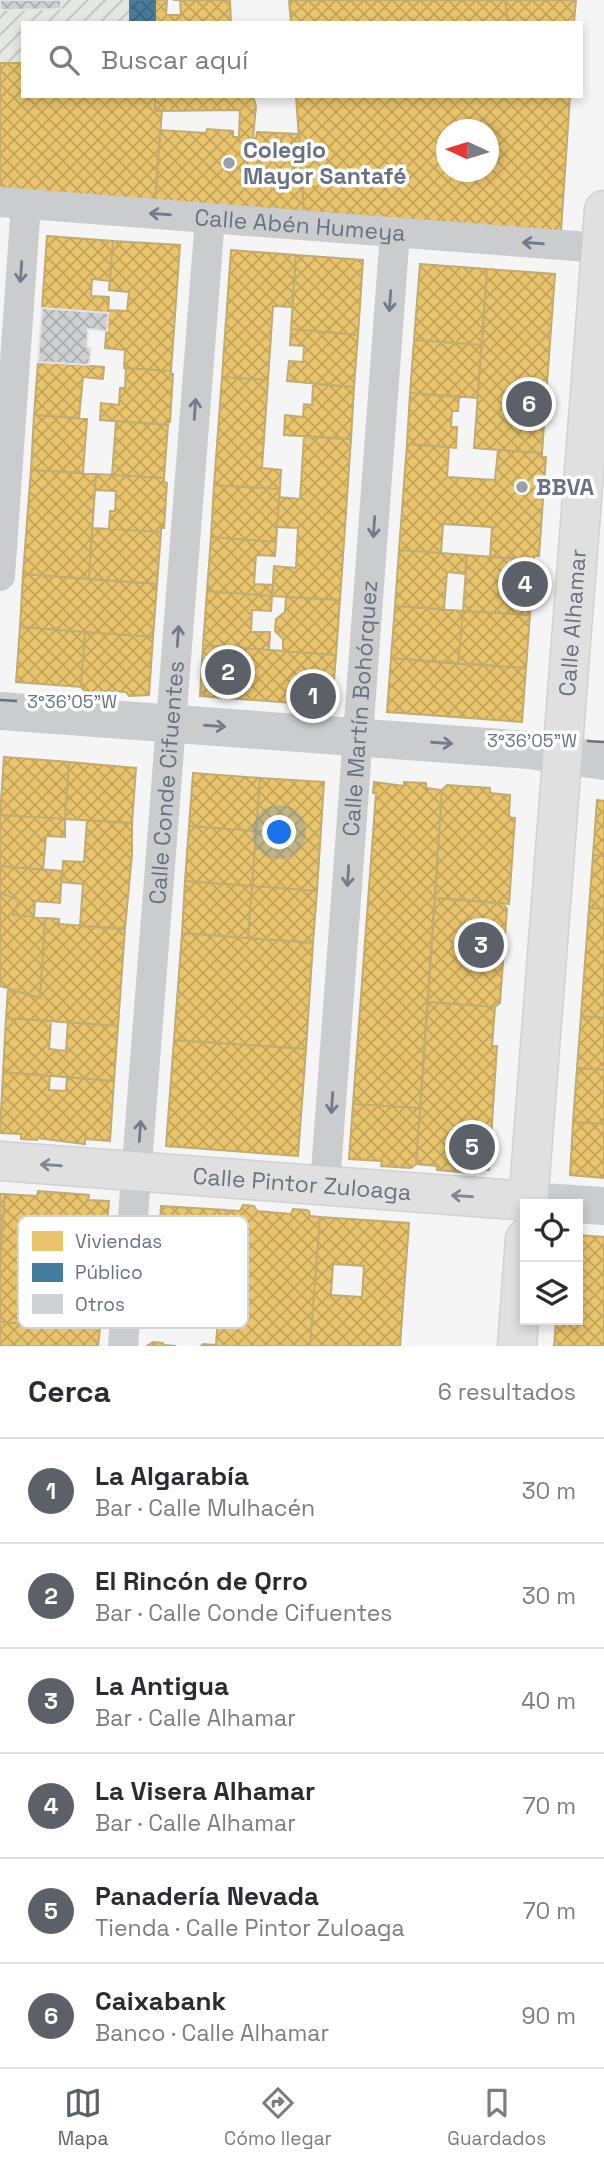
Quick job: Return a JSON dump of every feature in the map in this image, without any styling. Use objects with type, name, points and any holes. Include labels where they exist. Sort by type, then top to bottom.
[{"type":"main road","name":"Calle Alhamar","points":[[528,1199],[604,210]]},
{"type":"main road","name":"Calle Pintor Zuloaga","points":[[0,1161],[520,1202]]},
{"type":"main road","points":[[517,1346],[523,1262]]},
{"type":"street","name":"Calle Abén Humeya","points":[[13,203],[396,232],[602,258]]},
{"type":"street","points":[[0,576],[13,203]]},
{"type":"street","name":"Calle Conde Cifuentes","points":[[133,1216],[210,218]]},
{"type":"street","name":"Calle Martín Bohórquez","points":[[325,1185],[396,232]]},
{"type":"street","points":[[0,711],[529,750],[604,761]]},
{"type":"street","name":"Calle Pintor Zuloaga","points":[[583,1205],[604,1206]]},
{"type":"street","name":"Calle Conde Cifuentes","points":[[123,1346],[124,1328]]},
{"type":"shaded area","points":[[61,0],[130,0],[130,21],[21,21],[21,63],[0,63],[0,10],[61,9]]},
{"type":"building: Viviendas","points":[[155,0],[167,0],[166,15],[181,15],[180,0],[230,0],[231,21],[155,21]]},
{"type":"building: Viviendas","points":[[289,0],[505,0],[508,21],[291,21]]},
{"type":"building: Viviendas","points":[[505,0],[576,0],[574,21],[508,21]]},
{"type":"building: Viviendas","points":[[0,63],[21,63],[21,98],[155,98],[155,111],[162,110],[155,200],[0,188]]},
{"type":"building: Viviendas","name":"Colegio Mayor Santafé","points":[[155,98],[254,98],[256,106],[253,138],[256,138],[257,132],[299,134],[304,211],[155,200],[160,130],[206,133],[207,129],[233,131],[233,137],[239,137],[240,110],[155,111]]},
{"type":"building: Viviendas","points":[[296,98],[570,98],[561,231],[304,211]]},
{"type":"building: Viviendas","points":[[47,236],[113,241],[110,281],[92,279],[91,296],[109,297],[108,313],[42,308]]},
{"type":"building: Viviendas","points":[[113,241],[180,245],[171,371],[124,368],[125,350],[105,348],[108,310],[127,311],[129,292],[109,290]]},
{"type":"building: Viviendas","points":[[231,250],[296,255],[292,307],[273,306],[268,380],[222,377]]},
{"type":"building: Viviendas","points":[[296,255],[363,260],[358,335],[291,329]]},
{"type":"building: Viviendas","points":[[420,264],[487,269],[482,345],[414,340]]},
{"type":"building: Viviendas","points":[[487,269],[555,274],[542,453],[474,448]]},
{"type":"building: Viviendas","points":[[291,329],[358,335],[354,387],[287,381],[289,361],[303,362],[304,346],[290,345]]},
{"type":"building: Viviendas","points":[[414,340],[482,345],[477,398],[410,393]]},
{"type":"building: Viviendas","points":[[38,362],[104,367],[103,379],[83,377],[79,418],[34,415]]},
{"type":"building: Viviendas","points":[[126,368],[171,371],[173,374],[168,425],[100,420],[101,403],[119,405],[120,388],[125,388]]},
{"type":"building: Viviendas","points":[[222,377],[268,380],[262,468],[281,470],[280,489],[214,485]]},
{"type":"building: Viviendas","points":[[313,384],[354,387],[351,439],[284,435],[285,415],[303,417],[304,404],[312,405]]},
{"type":"building: Viviendas","points":[[410,393],[459,397],[458,411],[452,411],[451,427],[457,427],[456,448],[407,444]]},
{"type":"building: Viviendas","points":[[34,415],[87,419],[83,473],[31,470]]},
{"type":"building: Viviendas","points":[[116,421],[168,425],[164,478],[112,475]]},
{"type":"building: Viviendas","points":[[304,437],[351,439],[340,600],[272,596],[274,566],[296,568],[298,528],[277,527],[279,497],[300,499]]},
{"type":"building: Viviendas","points":[[407,444],[449,447],[447,477],[495,480],[498,450],[542,453],[542,457],[546,457],[539,556],[534,556],[534,560],[490,557],[492,527],[443,524],[441,553],[399,550]]},
{"type":"building: Viviendas","points":[[31,470],[96,474],[89,579],[23,574]]},
{"type":"building: Viviendas","points":[[96,474],[164,478],[167,483],[164,528],[161,528],[161,532],[109,529],[110,511],[115,511],[116,491],[95,490]]},
{"type":"building: Viviendas","points":[[214,485],[280,489],[276,542],[211,537]]},
{"type":"building: Viviendas","points":[[92,528],[161,532],[157,584],[89,579]]},
{"type":"building: Viviendas","points":[[211,537],[276,542],[275,556],[256,555],[254,584],[273,585],[272,596],[207,591]]},
{"type":"building: Viviendas","points":[[399,550],[467,555],[465,574],[447,572],[444,609],[395,606]]},
{"type":"building: Viviendas","points":[[467,555],[534,560],[530,615],[463,611]]},
{"type":"building: Viviendas","points":[[23,574],[157,584],[153,637],[20,627]]},
{"type":"building: Viviendas","points":[[207,591],[272,596],[271,611],[252,610],[251,632],[270,632],[269,650],[203,645]]},
{"type":"building: Viviendas","points":[[286,597],[340,600],[336,655],[283,651],[283,639],[275,631],[276,619],[285,612]]},
{"type":"building: Viviendas","points":[[395,606],[463,611],[458,664],[391,658]]},
{"type":"building: Viviendas","points":[[463,611],[530,615],[526,668],[458,664]]},
{"type":"building: Viviendas","points":[[20,627],[85,632],[81,687],[16,682]]},
{"type":"building: Viviendas","points":[[85,632],[153,637],[149,695],[86,692],[81,687]]},
{"type":"building: Viviendas","points":[[203,645],[336,655],[332,706],[200,696]]},
{"type":"building: Viviendas","points":[[391,658],[526,668],[522,722],[387,712]]},
{"type":"building: Viviendas","points":[[4,757],[69,762],[65,819],[0,815]]},
{"type":"building: Viviendas","points":[[69,762],[136,768],[132,823],[65,819]]},
{"type":"building: Viviendas","points":[[193,773],[260,778],[256,831],[189,826]]},
{"type":"building: Viviendas","points":[[260,778],[324,782],[317,891],[252,886]]},
{"type":"building: Viviendas","points":[[374,782],[404,786],[404,782],[426,783],[426,788],[442,790],[420,1108],[353,1104],[376,793],[373,793]]},
{"type":"building: Viviendas","points":[[447,785],[490,788],[490,793],[510,795],[509,817],[515,818],[509,904],[435,898],[442,790]]},
{"type":"building: Viviendas","points":[[597,800],[604,801],[604,856],[593,855]]},
{"type":"building: Viviendas","points":[[0,815],[65,819],[65,837],[46,836],[43,870],[0,866]]},
{"type":"building: Viviendas","points":[[87,820],[132,823],[125,929],[80,926],[83,884],[62,882],[63,861],[84,862]]},
{"type":"building: Viviendas","points":[[189,826],[256,831],[252,886],[185,881]]},
{"type":"building: Viviendas","points":[[593,855],[604,856],[604,909],[589,908]]},
{"type":"building: Viviendas","points":[[0,866],[62,871],[60,903],[35,901],[34,917],[13,915],[19,900],[0,893]]},
{"type":"building: Viviendas","points":[[185,881],[252,886],[248,938],[182,933]]},
{"type":"building: Viviendas","points":[[252,886],[317,891],[313,943],[248,938]]},
{"type":"building: Viviendas","points":[[0,893],[19,900],[13,915],[45,918],[40,998],[0,986]]},
{"type":"building: Viviendas","points":[[435,898],[503,903],[507,909],[500,1003],[495,1007],[428,1002]]},
{"type":"building: Viviendas","points":[[589,908],[604,909],[604,1018],[581,1016]]},
{"type":"building: Viviendas","points":[[45,918],[59,919],[59,924],[125,929],[118,1026],[6,1018],[8,989],[40,998]]},
{"type":"building: Viviendas","points":[[182,933],[313,943],[306,1049],[174,1040]]},
{"type":"building: Viviendas","points":[[428,1002],[495,1007],[492,1046],[497,1046],[489,1170],[471,1168],[471,1173],[437,1170],[437,1166],[416,1164]]},
{"type":"building: Viviendas","points":[[581,1016],[604,1018],[604,1070],[577,1068]]},
{"type":"building: Viviendas","points":[[6,1018],[51,1021],[49,1049],[66,1051],[68,1022],[118,1026],[114,1081],[3,1072]]},
{"type":"building: Viviendas","points":[[174,1040],[306,1049],[298,1156],[166,1146]]},
{"type":"building: Viviendas","points":[[577,1068],[604,1070],[604,1124],[573,1122]]},
{"type":"building: Viviendas","points":[[3,1072],[50,1076],[49,1090],[66,1091],[67,1077],[114,1081],[110,1141],[85,1139],[85,1144],[37,1138],[21,1139],[21,1134],[0,1133]]},
{"type":"building: Viviendas","points":[[353,1104],[420,1108],[416,1164],[411,1168],[381,1166],[382,1161],[349,1159]]},
{"type":"building: Viviendas","points":[[573,1122],[604,1124],[604,1178],[570,1175]]},
{"type":"building: Viviendas","points":[[38,1191],[89,1195],[88,1200],[109,1201],[108,1216],[18,1216],[18,1323],[0,1322],[0,1262],[5,1194],[37,1196]]},
{"type":"building: Viviendas","points":[[0,1194],[5,1194],[0,1262]]},
{"type":"building: Viviendas","points":[[243,1205],[254,1206],[257,1211],[291,1214],[293,1209],[306,1210],[310,1216],[320,1217],[310,1346],[201,1346],[216,1345],[217,1328],[248,1328],[248,1216],[226,1216],[226,1210],[240,1211]]},
{"type":"building: Viviendas","points":[[161,1206],[226,1210],[226,1216],[160,1216]]},
{"type":"building: Viviendas","points":[[320,1217],[409,1223],[400,1346],[310,1346]],"holes":[[[333,1264],[364,1266],[362,1297],[331,1295]]]},
{"type":"building: Viviendas","points":[[583,1235],[604,1237],[604,1346],[554,1346],[556,1325],[583,1325]]},
{"type":"building: Viviendas","points":[[0,1322],[18,1323],[18,1328],[100,1329],[98,1346],[0,1346]]},
{"type":"building: Viviendas","points":[[153,1342],[164,1345],[176,1346],[147,1346]]},
{"type":"building: Público","points":[[130,0],[155,0],[155,21],[130,21]]},
{"type":"building: Otros","points":[[0,0],[61,0],[61,9],[0,10]]},
{"type":"building: Otros","points":[[42,308],[108,313],[107,331],[88,329],[87,347],[91,348],[89,365],[38,362]]},
{"type":"place","name":"Colegio Mayor Santafé","points":[[229,163]]},
{"type":"place","name":"Caixabank","points":[[529,404]]},
{"type":"place","name":"BBVA","points":[[522,487]]},
{"type":"place","name":"La Visera Alhamar","points":[[525,584]]},
{"type":"place","name":"El Rincón de Qrro","points":[[228,672]]},
{"type":"place","name":"La Algarabía","points":[[313,696]]},
{"type":"place","name":"La Antigua","points":[[481,945]]},
{"type":"place","name":"Panadería Nevada","points":[[472,1147]]}]
